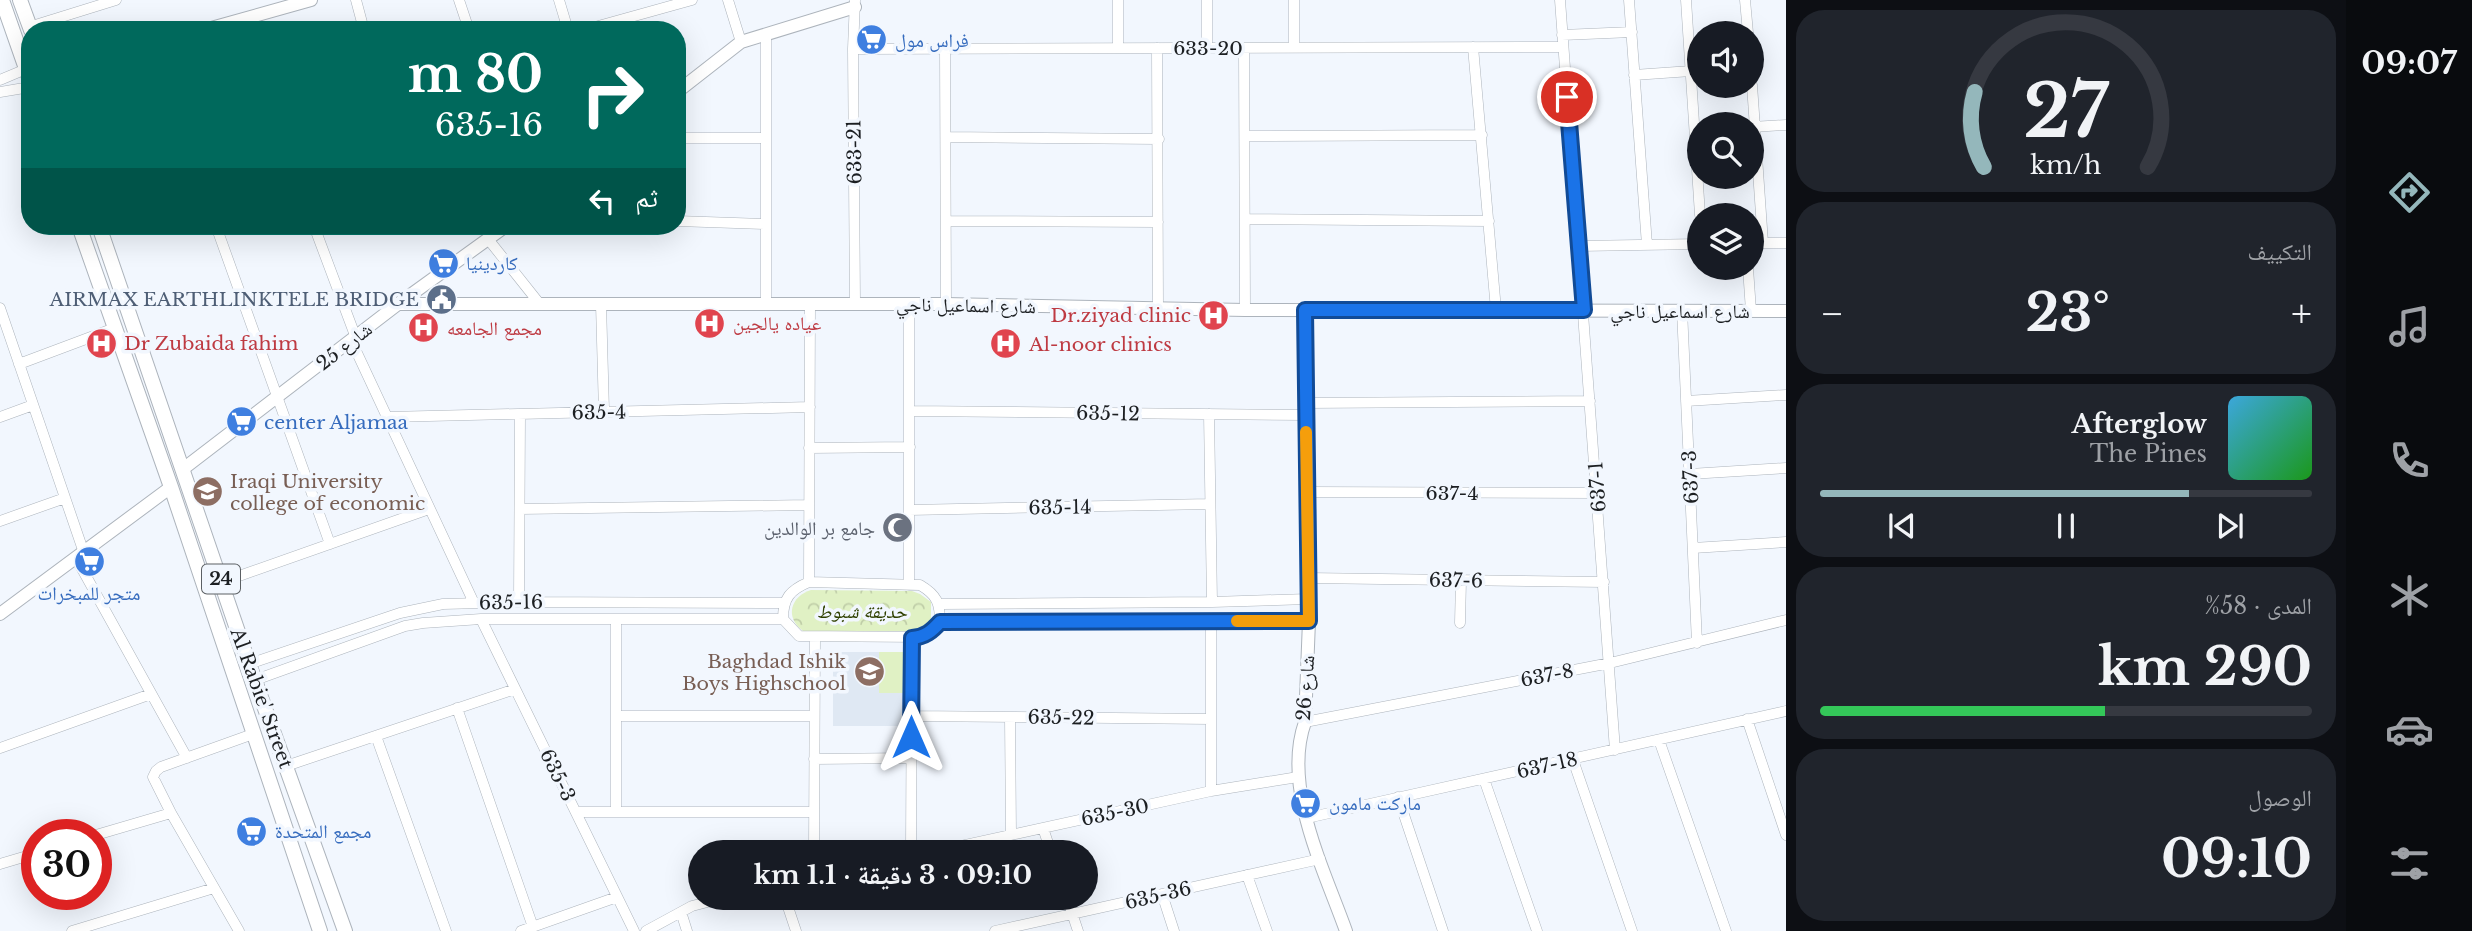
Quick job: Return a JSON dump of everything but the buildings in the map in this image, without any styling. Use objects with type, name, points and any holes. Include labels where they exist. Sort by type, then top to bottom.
[{"type":"main road","points":[[2,0],[6,29],[21,60]]},
{"type":"main road","points":[[20,0],[28,21]]},
{"type":"main road","name":"Al Rabie' Street","points":[[82,235],[171,487],[320,931]]},
{"type":"main road","name":"Al Rabie' Street","points":[[102,235],[249,664],[345,931]]},
{"type":"main road","points":[[138,392],[142,397],[151,397],[155,391],[154,385]]},
{"type":"main road","points":[[148,424],[154,413],[159,412],[165,417]]},
{"type":"main road","points":[[255,741],[288,813],[294,816],[303,813]]},
{"type":"main road","points":[[288,838],[299,835],[306,839],[317,868],[335,902]]},
{"type":"street","points":[[52,21],[116,0]]},
{"type":"street","points":[[255,21],[311,0]]},
{"type":"street","points":[[356,0],[362,21]]},
{"type":"street","points":[[459,0],[466,21]]},
{"type":"street","points":[[559,0],[565,21]]},
{"type":"street","points":[[616,21],[692,0]]},
{"type":"street","points":[[728,0],[741,42]]},
{"type":"street","points":[[1118,0],[1118,48]]},
{"type":"street","points":[[1207,0],[1207,48]]},
{"type":"street","points":[[1294,0],[1294,47]]},
{"type":"street","name":"637-1","points":[[1560,0],[1615,750]]},
{"type":"street","points":[[1629,0],[1647,245]]},
{"type":"street","points":[[1686,0],[1687,21]]},
{"type":"street","points":[[1745,0],[1747,21]]},
{"type":"street","points":[[686,85],[741,42],[855,4]]},
{"type":"street","name":"633-21","points":[[855,4],[855,304]]},
{"type":"street","points":[[1562,35],[1632,32]]},
{"type":"street","points":[[766,35],[766,304]]},
{"type":"street","points":[[1473,47],[1496,310]]},
{"type":"street","name":"633-20","points":[[853,49],[1563,47]]},
{"type":"street","points":[[945,48],[946,304]]},
{"type":"street","points":[[1157,48],[1158,308]]},
{"type":"street","points":[[1244,48],[1245,310]]},
{"type":"street","points":[[1634,75],[1687,71]]},
{"type":"street","points":[[0,80],[21,76]]},
{"type":"street","points":[[0,92],[21,88]]},
{"type":"street","points":[[1764,126],[1786,125]]},
{"type":"street","points":[[1245,135],[1482,135]]},
{"type":"street","points":[[947,137],[1159,139]]},
{"type":"street","points":[[686,138],[766,138]]},
{"type":"street","points":[[1246,219],[1489,220]]},
{"type":"street","points":[[686,221],[766,224]]},
{"type":"street","points":[[946,221],[1158,222]]},
{"type":"street","points":[[220,235],[330,544]]},
{"type":"street","points":[[317,235],[354,339],[474,603]]},
{"type":"street","name":"شارع 25","points":[[183,469],[398,304],[494,235]]},
{"type":"street","points":[[488,239],[539,303]]},
{"type":"street","points":[[1764,243],[1786,243]]},
{"type":"street","points":[[1579,246],[1687,244]]},
{"type":"street","points":[[1749,280],[1751,311]]},
{"type":"street","name":"شارع اسماعيل ناجي","points":[[398,304],[946,304],[1245,310],[1786,310]]},
{"type":"street","points":[[601,304],[604,412]]},
{"type":"street","points":[[809,582],[810,304]]},
{"type":"street","points":[[909,304],[909,585]]},
{"type":"street","name":"شارع 26","points":[[1305,310],[1309,621],[1306,722],[1302,733],[1298,777],[1307,818],[1346,931]]},
{"type":"street","name":"637-3","points":[[1682,310],[1697,643]]},
{"type":"street","points":[[1,313],[65,498],[80,556],[187,758]]},
{"type":"street","points":[[19,364],[115,328]]},
{"type":"street","points":[[1686,401],[1786,394]]},
{"type":"street","name":"635-12","points":[[910,411],[1209,414],[1590,401]]},
{"type":"street","points":[[0,417],[33,405]]},
{"type":"street","name":"635-4","points":[[388,417],[810,407]]},
{"type":"street","points":[[519,602],[520,414]]},
{"type":"street","points":[[1209,414],[1212,603]]},
{"type":"street","points":[[810,448],[910,447]]},
{"type":"street","points":[[1690,474],[1786,468]]},
{"type":"street","points":[[0,614],[171,487]]},
{"type":"street","name":"637-4","points":[[1307,492],[1597,493]]},
{"type":"street","points":[[0,521],[65,498]]},
{"type":"street","name":"635-14","points":[[909,510],[1210,504]]},
{"type":"street","points":[[520,509],[809,505]]},
{"type":"street","points":[[222,582],[429,509]]},
{"type":"street","points":[[1693,548],[1786,542]]},
{"type":"street","name":"637-6","points":[[1308,578],[1604,582]]},
{"type":"street","points":[[1460,622],[1461,580]]},
{"type":"street","points":[[809,582],[909,585],[920,585],[940,604],[940,622],[932,631],[920,637],[799,636],[783,619],[783,604],[796,587],[809,582]]},
{"type":"street","points":[[940,604],[1212,603],[1308,599]]},
{"type":"street","name":"635-16","points":[[249,664],[411,610],[443,604],[783,604]]},
{"type":"street","name":"635-16","points":[[255,680],[405,626],[436,622],[481,619],[783,619]]},
{"type":"street","name":"635-3","points":[[481,619],[634,931]]},
{"type":"street","points":[[616,619],[616,812]]},
{"type":"street","points":[[1211,620],[1211,791]]},
{"type":"street","name":"637-8","points":[[1306,722],[1610,663],[1786,620]]},
{"type":"street","points":[[940,622],[1309,621]]},
{"type":"street","points":[[814,840],[815,638]]},
{"type":"street","points":[[911,840],[912,638]]},
{"type":"street","points":[[286,766],[515,689]]},
{"type":"street","points":[[0,748],[151,694]]},
{"type":"street","points":[[457,708],[533,927]]},
{"type":"street","name":"637-18","points":[[1307,818],[1786,710]]},
{"type":"street","points":[[616,716],[814,716]]},
{"type":"street","name":"635-22","points":[[912,716],[1211,719]]},
{"type":"street","points":[[1010,717],[1011,835]]},
{"type":"street","points":[[1747,719],[1786,835]]},
{"type":"street","points":[[376,736],[446,931]]},
{"type":"street","points":[[1659,740],[1726,931]]},
{"type":"street","points":[[239,931],[153,780],[158,769],[187,758],[255,741]]},
{"type":"street","points":[[814,759],[911,758]]},
{"type":"street","points":[[1573,760],[1632,931]]},
{"type":"street","name":"635-30","points":[[988,840],[1211,791],[1298,777]]},
{"type":"street","points":[[1484,779],[1537,931]]},
{"type":"street","points":[[1398,797],[1443,931]]},
{"type":"street","points":[[577,812],[814,812]]},
{"type":"street","points":[[112,830],[171,813]]},
{"type":"street","points":[[1042,828],[1046,840]]},
{"type":"street","points":[[0,864],[21,858]]},
{"type":"street","name":"635-36","points":[[995,931],[1320,859]]},
{"type":"street","points":[[1247,875],[1267,931]]},
{"type":"street","points":[[72,931],[214,888]]},
{"type":"street","points":[[1162,894],[1174,931]]},
{"type":"street","points":[[521,931],[617,897]]},
{"type":"street","points":[[646,931],[688,909]]},
{"type":"street","points":[[789,910],[796,931]]},
{"type":"street","points":[[1071,910],[1078,931]]},
{"type":"street","points":[[681,912],[687,931]]},
{"type":"shaded area","name":"Baghdad Ishik Boys Highschool","points":[[833,652],[905,652],[904,726],[833,726]]},
{"type":"green space","name":"حديقة شبوط","points":[[811,590],[912,591],[931,602],[931,621],[922,629],[914,631],[803,631],[793,620],[792,608],[799,597]]},
{"type":"green space","points":[[879,652],[905,652],[904,693],[879,693]]},
{"type":"slow traffic","points":[[1237,621],[1309,621],[1306,432]]},
{"type":"place","name":"فراس مول","points":[[872,40]]},
{"type":"place","name":"كاردينيا","points":[[443,263]]},
{"type":"place","name":"AIRMAX EARTHLINKTELE BRIDGE","points":[[442,299]]},
{"type":"place","name":"Dr.ziyad clinic","points":[[1214,315]]},
{"type":"place","name":"عياده يالجين","points":[[710,323]]},
{"type":"place","name":"مجمع الجامعه","points":[[424,328]]},
{"type":"place","name":"Dr Zubaida fahim","points":[[101,343]]},
{"type":"place","name":"Al-noor clinics","points":[[1006,344]]},
{"type":"place","name":"center Aljamaa","points":[[241,422]]},
{"type":"place","name":"Iraqi University college of economic","points":[[207,492]]},
{"type":"place","name":"جامع بر الوالدين","points":[[898,528]]},
{"type":"place","name":"متجر للمبخرات","points":[[89,562]]},
{"type":"place","name":"Baghdad Ishik Boys Highschool","points":[[869,672]]},
{"type":"place","name":"ماركت مامون","points":[[1306,803]]},
{"type":"place","name":"مجمع المتحدة","points":[[252,831]]},
{"type":"route","points":[[911,737],[912,638],[932,631],[940,622],[1309,621],[1305,310],[1584,310],[1567,97]]}]
